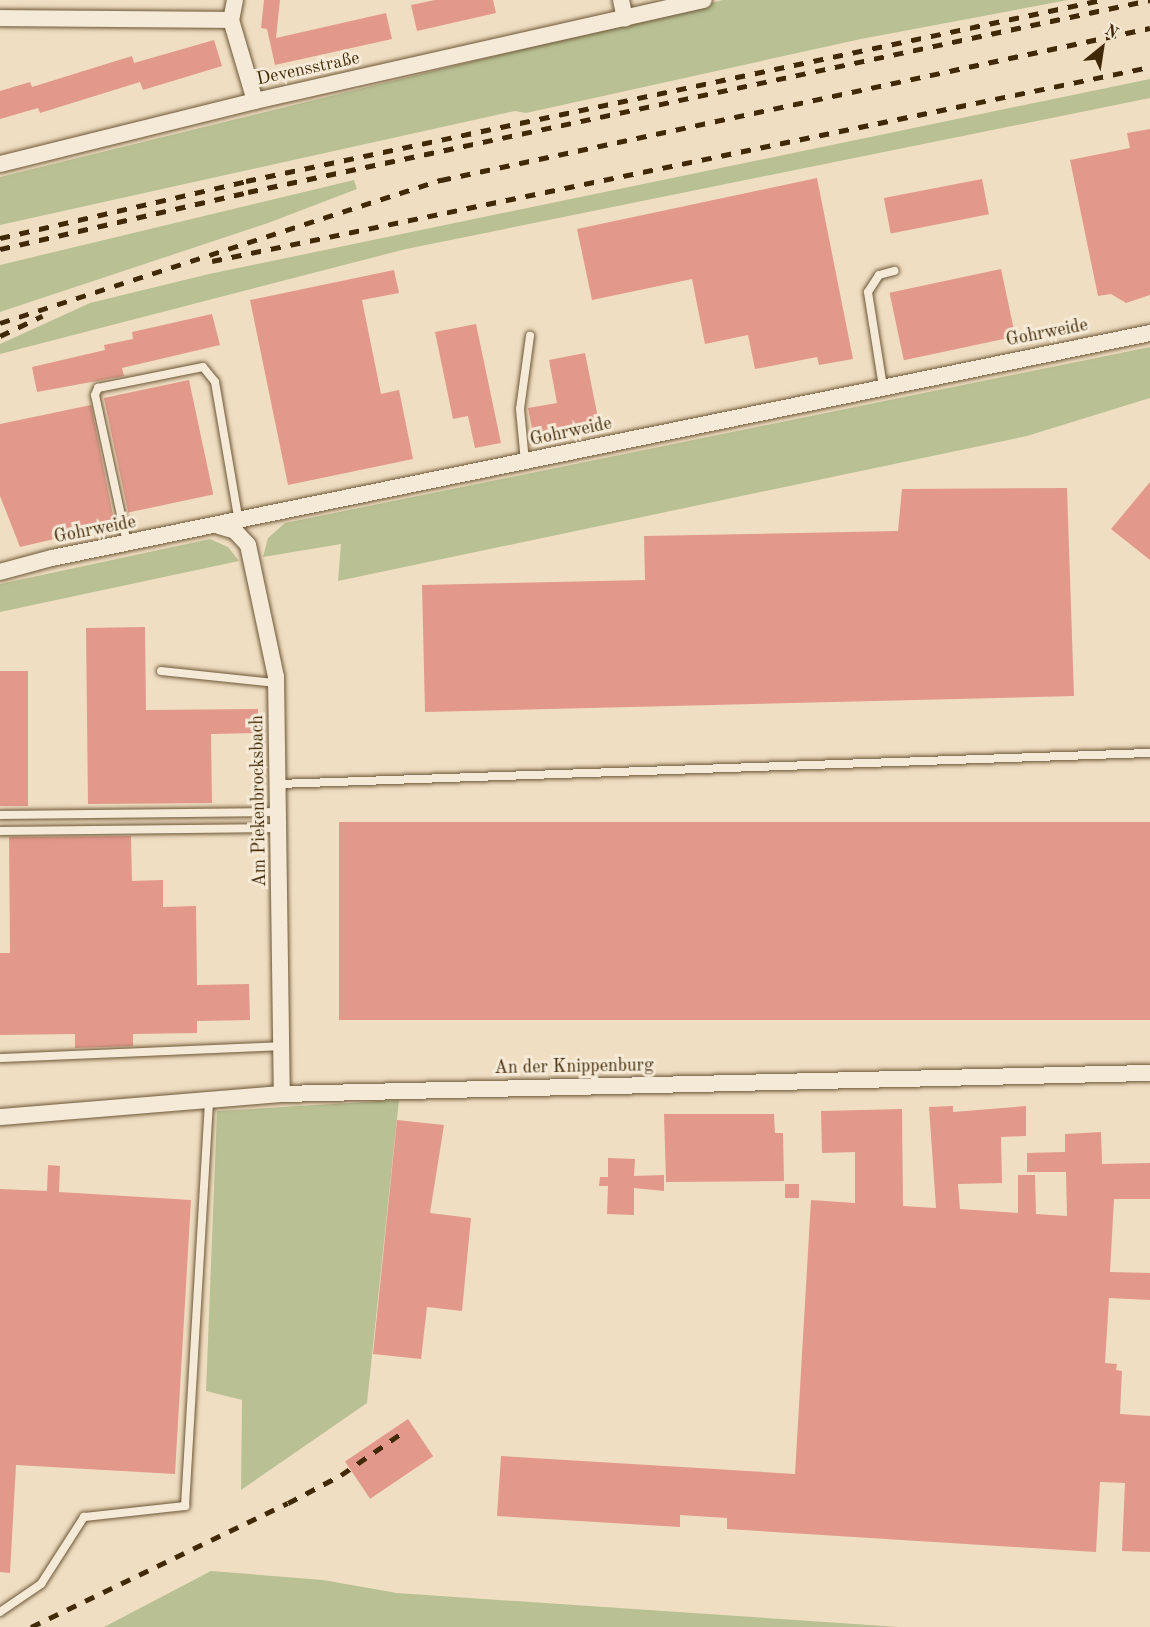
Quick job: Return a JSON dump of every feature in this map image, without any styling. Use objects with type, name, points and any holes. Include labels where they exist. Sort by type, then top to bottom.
[{"type":"street","points":[[235,0],[231,20],[255,101]]},
{"type":"street","points":[[621,0],[625,19]]},
{"type":"street","name":"Devensstraße","points":[[0,164],[255,101],[704,0]]},
{"type":"street","points":[[0,18],[231,20]]},
{"type":"street","name":"Gohrweide","points":[[0,572],[127,543],[239,522],[1150,333]]},
{"type":"street","name":"Am Piekenbrocksbach","points":[[219,526],[235,531],[248,545],[276,683],[282,1094]]},
{"type":"street","name":"An der Knippenburg","points":[[0,1117],[282,1094],[1150,1073]]},
{"type":"lane","points":[[883,387],[868,292],[879,275],[894,271]]},
{"type":"lane","points":[[525,462],[519,409],[530,336]]},
{"type":"lane","points":[[127,543],[95,395],[98,388],[194,369],[208,370],[215,382],[239,522]]},
{"type":"lane","points":[[161,671],[276,683]]},
{"type":"lane","points":[[278,784],[1150,753]]},
{"type":"lane","points":[[0,815],[279,820]]},
{"type":"lane","points":[[0,831],[279,820]]},
{"type":"lane","points":[[0,1058],[281,1046]]},
{"type":"lane","points":[[0,1612],[41,1584],[84,1517],[185,1506],[209,1100]]},
{"type":"green space","points":[[723,0],[1068,0],[861,39],[526,113],[515,111],[0,225],[0,177]]},
{"type":"green space","points":[[1150,79],[1150,98],[406,249],[0,354],[0,344],[90,303],[209,274]]},
{"type":"green space","points":[[354,180],[357,189],[268,223],[0,312],[0,265]]},
{"type":"green space","points":[[1150,347],[1150,398],[1027,436],[338,581],[341,544],[263,557],[268,538],[285,523]]},
{"type":"green space","points":[[210,539],[228,547],[239,561],[0,612],[0,584]]},
{"type":"green space","points":[[399,1100],[367,1403],[241,1490],[242,1400],[206,1391],[217,1111]]},
{"type":"green space","points":[[211,1571],[323,1580],[397,1593],[899,1627],[104,1627]]},
{"type":"building","points":[[264,0],[280,0],[276,38],[386,13],[392,39],[275,65],[267,29],[261,28]]},
{"type":"building","points":[[435,0],[493,0],[496,13],[417,31],[411,5]]},
{"type":"building","points":[[214,40],[222,66],[143,90],[140,82],[40,113],[38,108],[0,119],[0,91],[30,82],[32,87],[132,56],[134,63]]},
{"type":"building","points":[[1150,129],[1150,295],[1126,303],[1111,294],[1098,296],[1070,160],[1130,148],[1127,133]]},
{"type":"building","points":[[817,178],[853,359],[819,365],[817,357],[755,369],[748,335],[705,344],[692,279],[592,300],[577,229]]},
{"type":"building","points":[[982,179],[989,214],[891,233],[884,198]]},
{"type":"building","points":[[1001,269],[1015,336],[904,360],[889,293]]},
{"type":"building","points":[[394,270],[399,293],[362,300],[381,394],[399,390],[413,459],[288,485],[250,300]]},
{"type":"building","points":[[212,314],[220,345],[122,368],[124,376],[37,392],[32,367],[105,350],[104,345],[133,339],[132,332]]},
{"type":"building","points":[[476,324],[501,443],[475,448],[468,416],[453,419],[435,332]]},
{"type":"building","points":[[585,353],[599,423],[533,433],[528,408],[557,403],[549,360]]},
{"type":"building","points":[[189,380],[213,494],[128,513],[104,398]]},
{"type":"building","points":[[91,405],[115,525],[20,547],[0,496],[0,424]]},
{"type":"building","points":[[1150,482],[1150,560],[1111,529]]},
{"type":"building","points":[[1067,488],[1074,696],[425,712],[422,585],[645,580],[644,536],[898,531],[902,489]]},
{"type":"building","points":[[145,627],[146,710],[258,709],[258,733],[211,734],[212,803],[88,804],[86,628]]},
{"type":"building","points":[[0,671],[28,671],[28,806],[0,806]]},
{"type":"building","points":[[339,822],[1150,822],[1150,1020],[339,1020]]},
{"type":"building","points":[[131,836],[132,881],[163,880],[163,907],[196,906],[197,985],[249,984],[250,1020],[197,1021],[197,1033],[133,1034],[133,1046],[75,1048],[75,1034],[0,1035],[0,953],[10,953],[9,837]]},
{"type":"building","points":[[953,1106],[953,1112],[1026,1106],[1026,1136],[1001,1137],[1002,1183],[958,1184],[960,1209],[1018,1213],[1018,1175],[1035,1175],[1036,1214],[1067,1216],[1066,1172],[1027,1172],[1027,1153],[1065,1152],[1065,1134],[1101,1132],[1102,1164],[1150,1163],[1150,1199],[1114,1199],[1110,1272],[1150,1273],[1150,1300],[1109,1298],[1105,1363],[1117,1364],[1116,1370],[1122,1371],[1120,1414],[1150,1416],[1150,1552],[1122,1551],[1125,1483],[1100,1482],[1096,1552],[727,1529],[727,1518],[680,1515],[680,1527],[497,1516],[501,1456],[795,1474],[811,1200],[855,1203],[855,1152],[822,1153],[821,1111],[902,1109],[903,1206],[936,1208],[929,1107]]},
{"type":"building","points":[[664,1114],[774,1114],[775,1133],[783,1133],[784,1181],[666,1182]]},
{"type":"building","points":[[397,1120],[444,1125],[430,1213],[471,1218],[462,1311],[427,1307],[421,1359],[373,1354]]},
{"type":"building","points":[[608,1158],[635,1159],[634,1176],[664,1175],[664,1191],[634,1188],[634,1215],[607,1214],[608,1186],[599,1186],[600,1177],[608,1177]]},
{"type":"building","points":[[48,1165],[60,1166],[59,1192],[191,1200],[175,1474],[16,1465],[10,1573],[0,1572],[0,1189],[47,1191]]},
{"type":"building","points":[[785,1184],[799,1184],[799,1198],[785,1198]]},
{"type":"building","points":[[408,1419],[433,1456],[370,1499],[345,1461]]},
{"type":"railway","points":[[0,238],[246,181],[1101,0]]},
{"type":"railway","points":[[0,249],[248,192],[1150,0]]},
{"type":"railway","points":[[0,323],[441,180],[1150,28]]},
{"type":"railway","points":[[212,261],[1150,67]]},
{"type":"railway","points":[[0,336],[42,316]]},
{"type":"railway","points":[[31,1627],[288,1503],[341,1475],[406,1430]]}]
